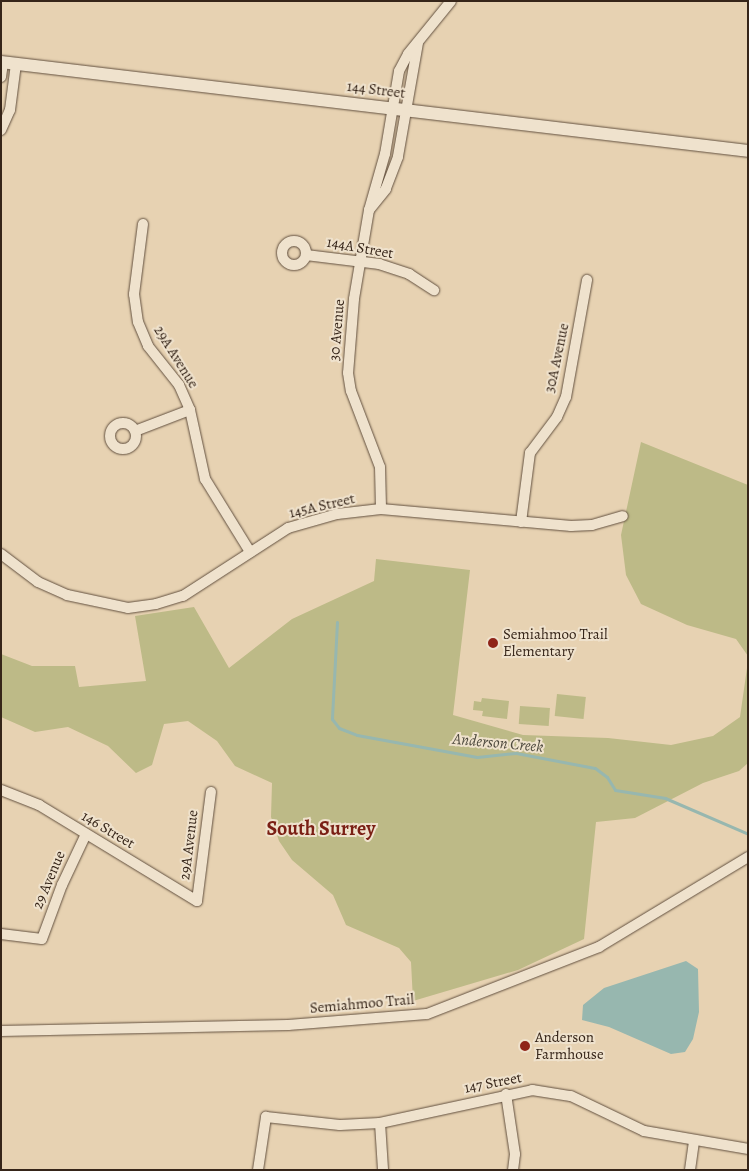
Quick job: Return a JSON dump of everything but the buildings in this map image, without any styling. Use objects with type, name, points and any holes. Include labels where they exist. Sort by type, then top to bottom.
[{"type":"street","name":"30 Avenue","points":[[381,509],[380,467],[351,391],[347,354],[369,210],[383,161],[399,71],[451,1]]},
{"type":"street","name":"30 Avenue","points":[[369,210],[386,189],[396,164],[418,43]]},
{"type":"street","name":"144 Street","points":[[2,62],[748,151]]},
{"type":"street","points":[[1,77],[2,62]]},
{"type":"street","points":[[1,130],[10,110],[16,64]]},
{"type":"street","points":[[383,161],[396,164]]},
{"type":"street","name":"29A Avenue","points":[[143,224],[135,311],[148,346],[174,376],[190,410],[205,479],[250,552]]},
{"type":"street","name":"144A Street","points":[[306,254],[395,268],[434,290]]},
{"type":"street","name":"30A Avenue","points":[[521,522],[530,452],[557,416],[566,397],[587,280]]},
{"type":"street","points":[[135,431],[190,410]]},
{"type":"street","name":"145A Street","points":[[1,554],[38,582],[67,595],[128,608],[156,604],[183,596],[288,528],[337,514],[381,509],[521,522],[586,525],[623,516]]},
{"type":"street","name":"146 Street","points":[[1,790],[38,805],[197,901]]},
{"type":"street","name":"29A Avenue","points":[[197,901],[210,792]]},
{"type":"street","name":"29 Avenue","points":[[1,934],[42,939],[62,885],[86,834]]},
{"type":"street","name":"Semiahmoo Trail","points":[[1,1031],[288,1025],[427,1014],[598,947],[748,857]]},
{"type":"street","name":"147 Street","points":[[258,1170],[266,1117],[340,1125],[380,1123],[506,1094],[532,1090],[572,1096],[644,1131],[748,1149]]},
{"type":"street","points":[[506,1094],[515,1154],[513,1170]]},
{"type":"street","points":[[380,1123],[383,1170]]},
{"type":"street","points":[[690,1170],[694,1141]]},
{"type":"shaded area","points":[[641,442],[748,485],[748,656],[736,639],[687,625],[641,604],[626,575],[621,535]]},
{"type":"shaded area","points":[[376,559],[470,570],[453,715],[523,735],[608,738],[671,745],[713,736],[740,717],[748,661],[748,763],[739,771],[703,783],[635,818],[596,822],[584,939],[518,970],[413,1001],[411,962],[399,948],[346,925],[333,895],[292,860],[279,841],[271,817],[272,783],[235,766],[217,741],[188,721],[164,724],[152,765],[136,773],[108,746],[68,727],[35,732],[1,717],[1,654],[32,666],[75,666],[79,687],[146,681],[135,616],[194,607],[229,668],[292,619],[374,581]]},
{"type":"shaded area","points":[[557,694],[586,697],[584,719],[555,716]]},
{"type":"shaded area","points":[[482,698],[509,701],[507,719],[482,716],[483,711],[473,710],[474,701],[481,702]]},
{"type":"shaded area","points":[[520,706],[550,708],[549,726],[519,724]]},
{"type":"water","points":[[686,961],[698,969],[699,1012],[693,1039],[685,1052],[671,1054],[609,1027],[582,1020],[583,1005],[604,988]]},
{"type":"waterway","name":"Anderson Creek","points":[[337,622],[332,719],[339,728],[357,735],[477,757],[516,753],[595,768],[607,777],[615,790],[665,798],[748,834]]},
{"type":"place","name":"Semiahmoo Trail Elementary","points":[[493,643]]},
{"type":"place","name":"Anderson Farmhouse","points":[[525,1046]]},
{"type":"district","name":"South Surrey","points":[[321,828]]}]
